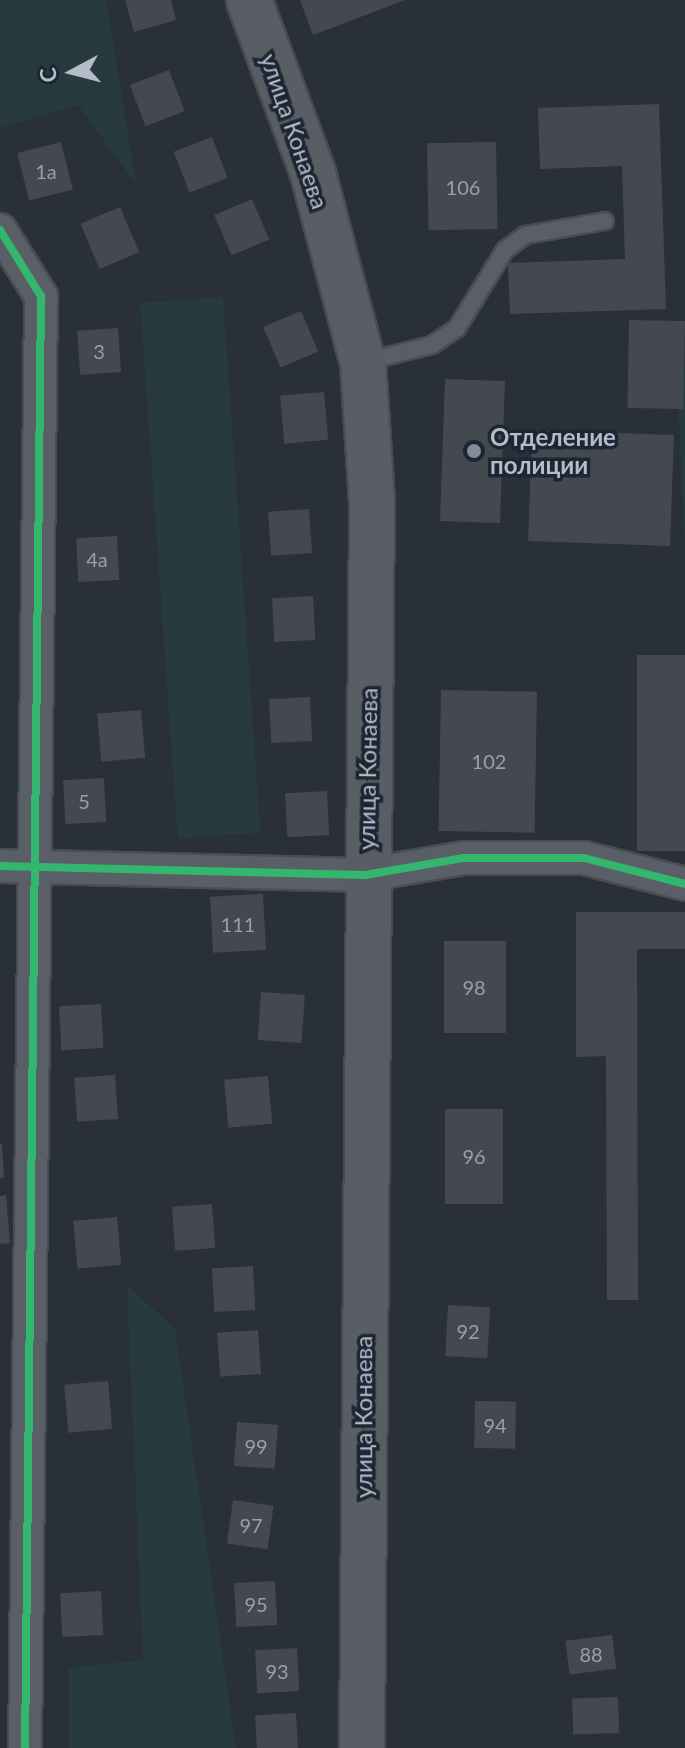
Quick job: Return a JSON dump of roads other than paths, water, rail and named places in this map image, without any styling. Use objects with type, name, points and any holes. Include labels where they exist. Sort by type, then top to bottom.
[{"type":"main road","name":"улица Конаева","points":[[249,0],[313,173],[363,363],[372,501],[365,875],[362,1748]]},
{"type":"street","points":[[0,230],[41,296],[25,1748]]},
{"type":"street","points":[[0,866],[365,875],[463,858],[584,858],[685,884]]},
{"type":"lane","points":[[363,363],[432,345],[457,328],[505,250],[526,235],[605,221]]},
{"type":"place","name":"Отделение полиции","points":[[474,451]]}]
